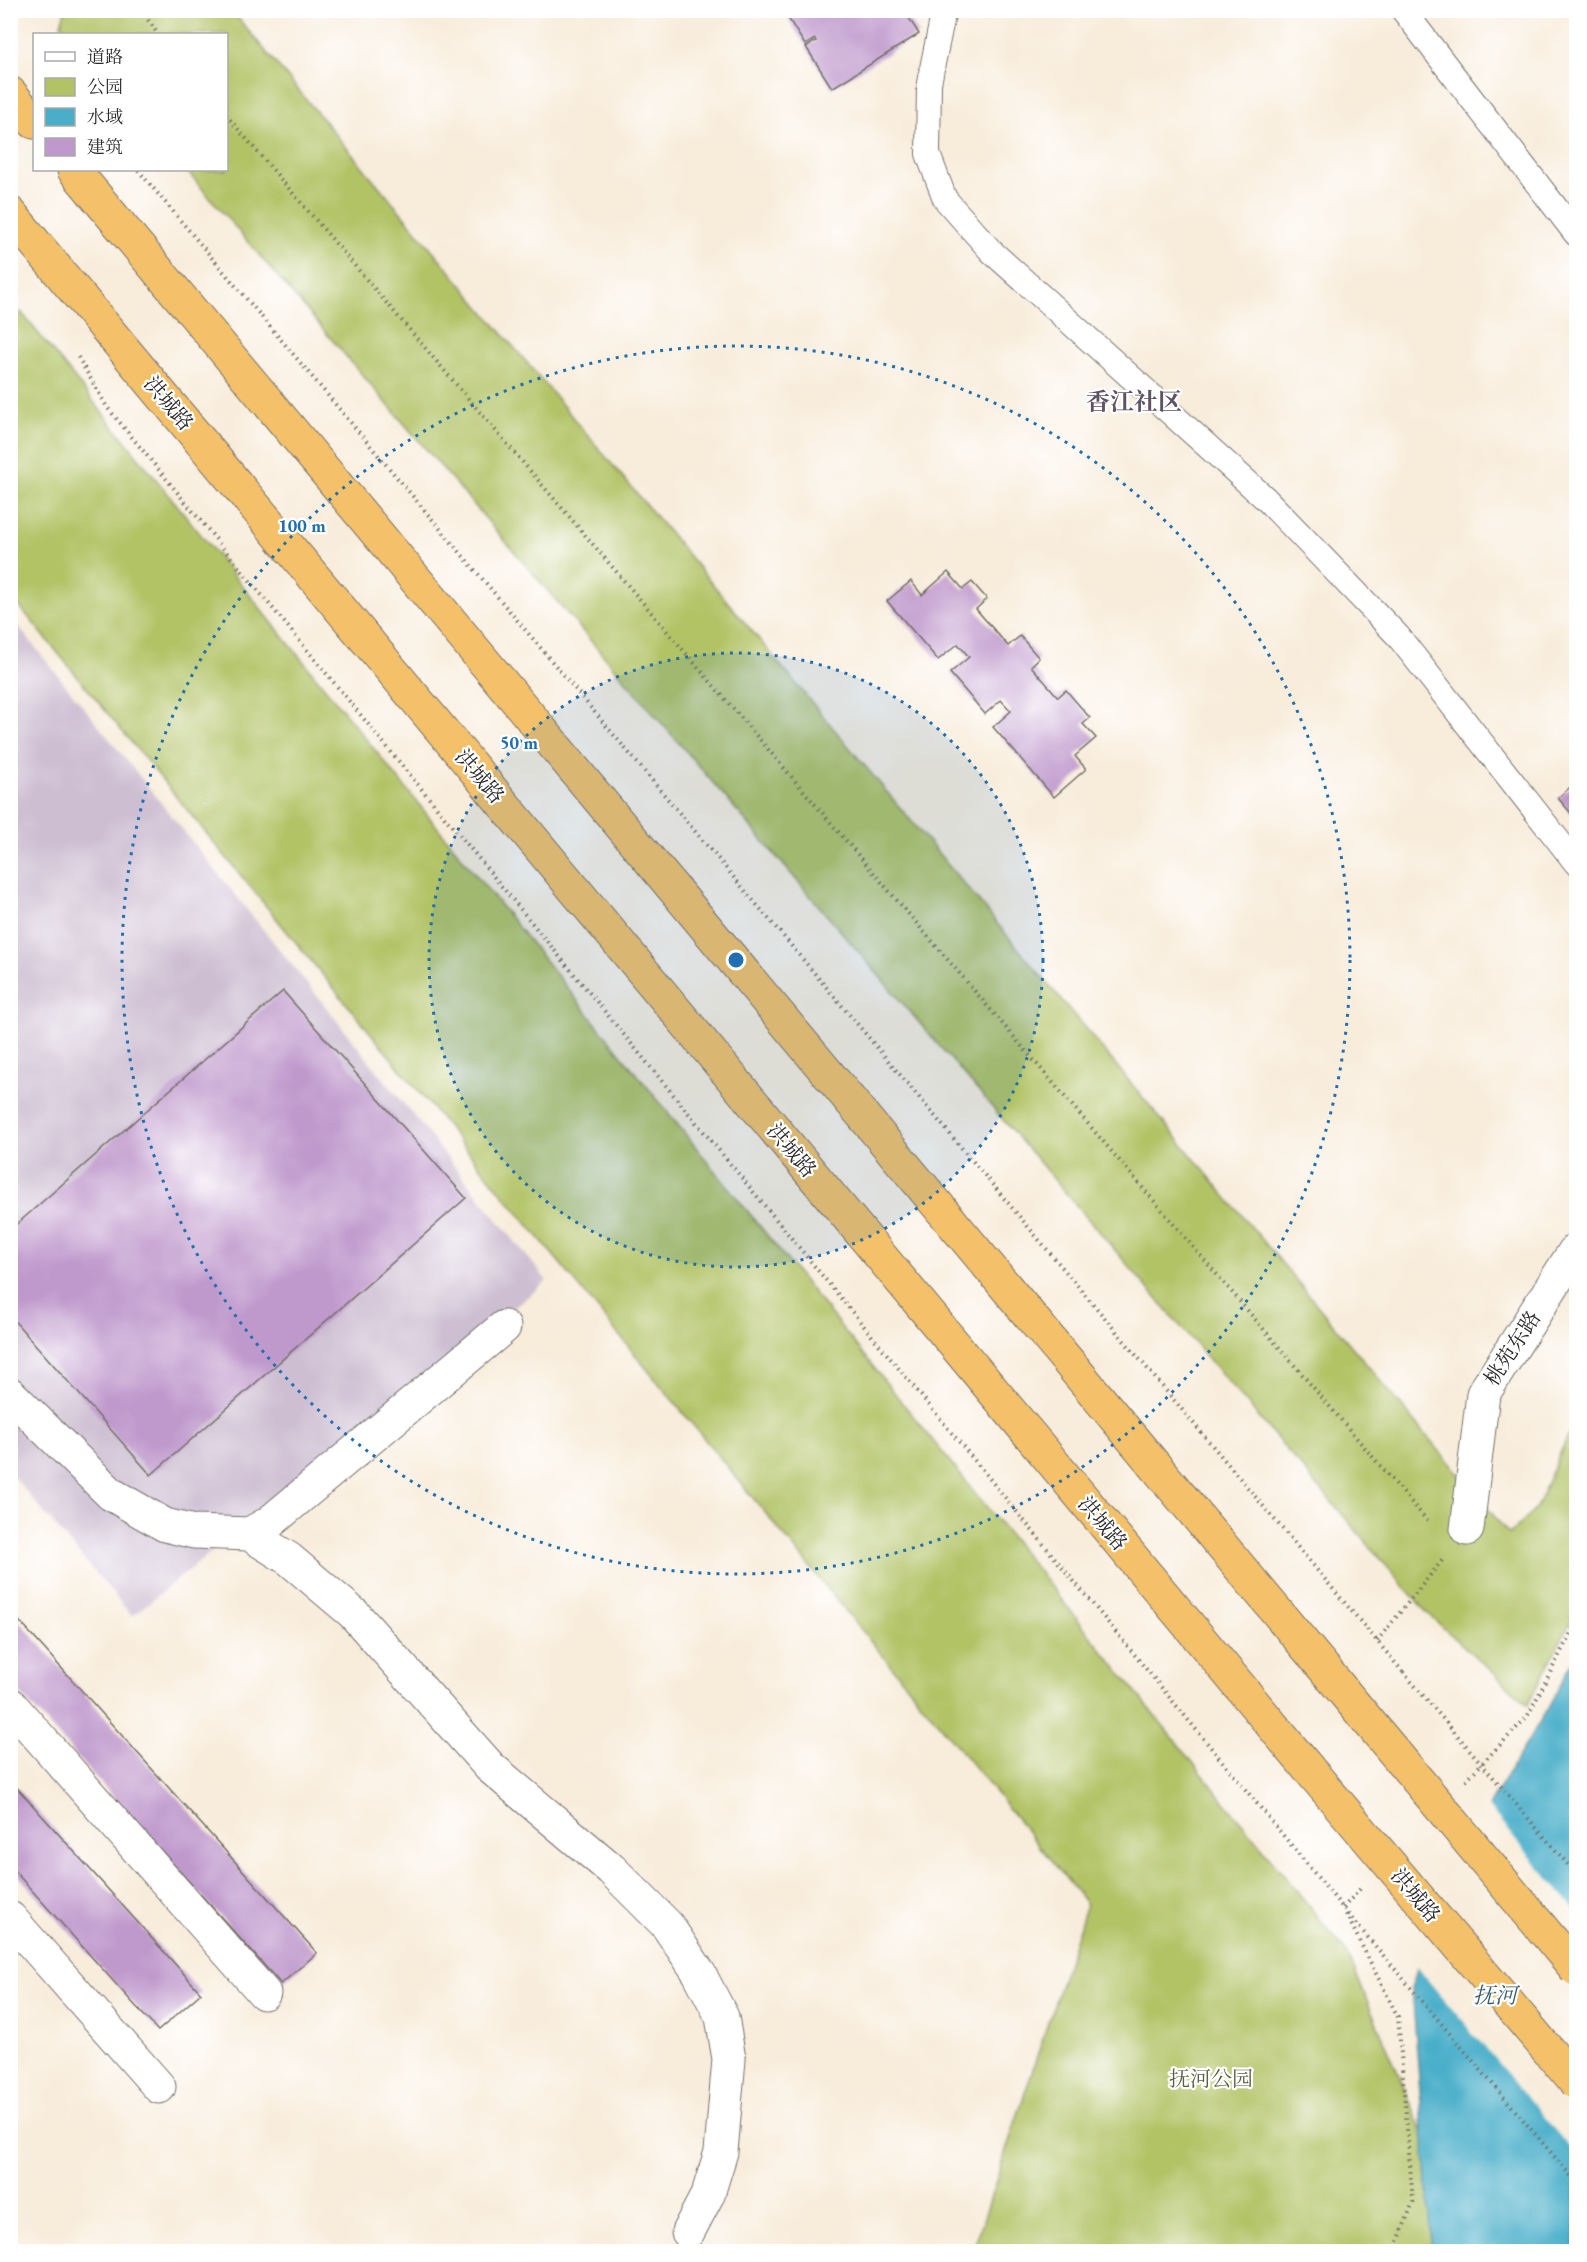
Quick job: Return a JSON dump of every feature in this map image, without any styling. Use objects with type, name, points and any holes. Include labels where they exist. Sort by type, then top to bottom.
[{"type":"highway","points":[[10,93],[33,121]]},
{"type":"highway","points":[[75,171],[1576,1969]]},
{"type":"highway","name":"洪城路","points":[[10,213],[1307,1767],[1576,2083]]},
{"type":"street","name":"桃苑东路","points":[[1459,1539],[1483,1394],[1576,1249]]},
{"type":"street","points":[[249,1534],[268,1523],[504,1327]]},
{"type":"street","points":[[10,1394],[111,1494],[120,1500],[165,1525],[194,1532],[249,1534],[289,1560],[354,1614],[490,1767],[611,1869],[667,1925],[699,1973],[722,2017],[729,2059],[721,2152],[708,2194],[688,2232]]},
{"type":"street","points":[[10,1704],[264,1993]]},
{"type":"street","points":[[10,1918],[159,2087]]},
{"type":"lane","points":[[944,10],[929,83],[928,154],[945,199],[991,251],[1266,499],[1398,636],[1576,863]]},
{"type":"lane","points":[[929,83],[950,23],[962,10]]},
{"type":"lane","points":[[1403,10],[1576,234]]},
{"type":"path","points":[[141,10],[157,33]]},
{"type":"path","points":[[228,117],[1459,1539],[1377,1641]]},
{"type":"path","points":[[139,171],[1403,1672],[1576,1874]]},
{"type":"path","points":[[77,356],[107,407],[1343,1908],[1576,2182]]},
{"type":"shaded area","points":[[10,616],[547,1281],[132,1616],[11,1474]]},
{"type":"green space","points":[[65,11],[232,11],[1509,1534],[1535,1510],[1576,1418],[1576,1612],[1528,1704],[1427,1613],[187,171],[228,171],[228,33],[69,33],[61,24]]},
{"type":"green space","name":"抚河公园","points":[[21,312],[1347,1953],[1456,2210],[1428,2251],[973,2251],[1087,1904],[11,596],[10,330]]},
{"type":"water","name":"抚河","points":[[1576,1655],[1576,2251],[1427,2251],[1431,2245],[1431,2233],[1412,1988],[1439,1886],[1547,1710]]},
{"type":"pier","points":[[1486,1804],[1576,1911],[1576,2155],[1415,1965],[1436,1884]]},
{"type":"building","points":[[783,10],[904,10],[919,34],[832,88],[806,47],[816,41],[815,39],[805,45]]},
{"type":"building","points":[[948,572],[963,589],[972,582],[987,599],[976,609],[1008,646],[1020,636],[1039,658],[1031,666],[1058,697],[1066,690],[1090,718],[1083,724],[1096,738],[1075,756],[1086,769],[1054,797],[993,727],[1011,711],[1001,700],[985,714],[950,673],[969,657],[958,644],[938,660],[887,601],[911,581],[922,595]]},
{"type":"building","points":[[1576,782],[1576,819],[1558,798]]},
{"type":"building","points":[[283,991],[466,1198],[151,1475],[10,1316],[10,1230]]},
{"type":"building","points":[[12,1613],[317,1953],[281,1984],[10,1682],[10,1614]]},
{"type":"building","points":[[10,1780],[201,1993],[158,2031],[10,1866]]},
{"type":"district","name":"香江社区","points":[[1134,401]]}]
